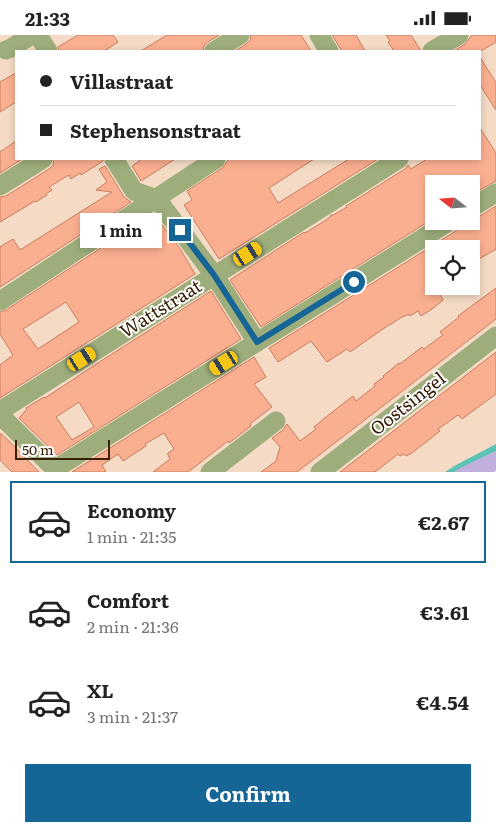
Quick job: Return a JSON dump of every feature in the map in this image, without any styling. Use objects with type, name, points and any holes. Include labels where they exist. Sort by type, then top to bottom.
[{"type":"street","points":[[2,52],[32,35]]},
{"type":"street","points":[[38,35],[47,50]]},
{"type":"street","points":[[216,50],[240,35]]},
{"type":"street","points":[[319,35],[328,50]]},
{"type":"street","points":[[434,50],[459,35]]},
{"type":"street","points":[[0,186],[41,160]]},
{"type":"street","points":[[115,160],[134,191],[157,199],[214,275],[257,342]]},
{"type":"street","points":[[0,301],[215,160]]},
{"type":"street","name":"Wattstraat","points":[[0,413],[397,160]]},
{"type":"street","points":[[480,203],[496,193]]},
{"type":"street","points":[[0,413],[56,471],[436,230]]},
{"type":"street","name":"Oostsingel","points":[[320,472],[496,336]]},
{"type":"street","points":[[210,472],[276,421]]},
{"type":"shaded area","points":[[496,451],[496,470],[494,472],[454,472],[459,468]]},
{"type":"water","points":[[496,444],[496,451],[454,472],[445,472],[456,465]]},
{"type":"building","points":[[78,35],[113,35],[118,42],[106,50],[59,50],[58,47]]},
{"type":"building","points":[[167,35],[219,35],[208,42],[203,50],[143,50]]},
{"type":"building","points":[[251,35],[301,35],[310,50],[237,50],[250,40]]},
{"type":"building","points":[[332,35],[356,35],[364,50],[341,50]]},
{"type":"building","points":[[386,35],[411,35],[420,50],[393,50],[388,42],[390,41]]},
{"type":"building","points":[[472,35],[496,35],[496,42],[481,51],[456,50],[465,44]]},
{"type":"building","points":[[481,59],[496,83],[496,110],[481,87]]},
{"type":"building","points":[[15,74],[15,103],[0,112],[0,82]]},
{"type":"building","points":[[481,130],[496,153],[496,181],[480,190],[480,175],[425,175],[425,224],[261,327],[230,280],[331,215],[347,207],[405,169],[408,165],[411,169],[425,160],[481,160]]},
{"type":"building","points":[[15,142],[15,160],[20,160],[0,173],[0,152]]},
{"type":"building","points":[[54,160],[103,160],[81,175],[80,173],[71,179],[69,175],[67,176],[49,187],[52,190],[47,195],[0,222],[0,197],[6,196],[53,165]]},
{"type":"building","points":[[141,160],[173,160],[141,181],[132,166]]},
{"type":"building","points":[[228,160],[312,160],[269,188],[278,203],[347,160],[376,160],[219,259],[184,205],[192,200],[187,191],[222,168]]},
{"type":"building","points":[[105,166],[124,197],[131,202],[0,287],[0,247],[13,239],[20,250],[112,192],[96,190],[107,182],[99,169]]},
{"type":"building","points":[[496,206],[496,249],[480,258],[480,240],[442,240],[457,230],[480,230],[480,216]]},
{"type":"building","points":[[145,219],[149,227],[159,221],[179,247],[195,274],[0,398],[0,365],[13,355],[0,334],[0,312],[6,310]],"holes":[[[66,302],[79,322],[38,349],[23,329]]]},
{"type":"building","points":[[425,250],[425,295],[440,295],[443,300],[421,316],[418,311],[410,316],[409,314],[400,318],[350,352],[347,349],[327,362],[311,341],[278,362],[269,348]]},
{"type":"building","points":[[496,288],[496,319],[297,472],[261,472],[276,461],[280,447],[272,438],[283,430],[287,424],[300,441],[316,429],[314,427],[353,396],[356,401],[399,363],[422,347],[424,349],[443,335],[440,332],[458,316]]},
{"type":"building","points":[[211,291],[241,339],[57,455],[19,418],[26,408],[45,398]],"holes":[[[79,402],[94,427],[72,440],[56,417]]]},
{"type":"building","points":[[496,352],[496,394],[462,419],[458,415],[438,429],[440,431],[412,453],[406,456],[398,454],[375,472],[340,472]]},
{"type":"building","points":[[254,357],[266,377],[254,384],[272,407],[250,424],[251,426],[188,472],[153,472],[170,459],[168,453],[174,449],[164,433],[145,444],[146,446],[123,461],[118,454],[102,465],[106,472],[72,472]]},
{"type":"building","points":[[0,433],[39,472],[12,472],[0,460]]},
{"type":"route","points":[[180,230],[214,275],[257,342],[354,282]]}]
